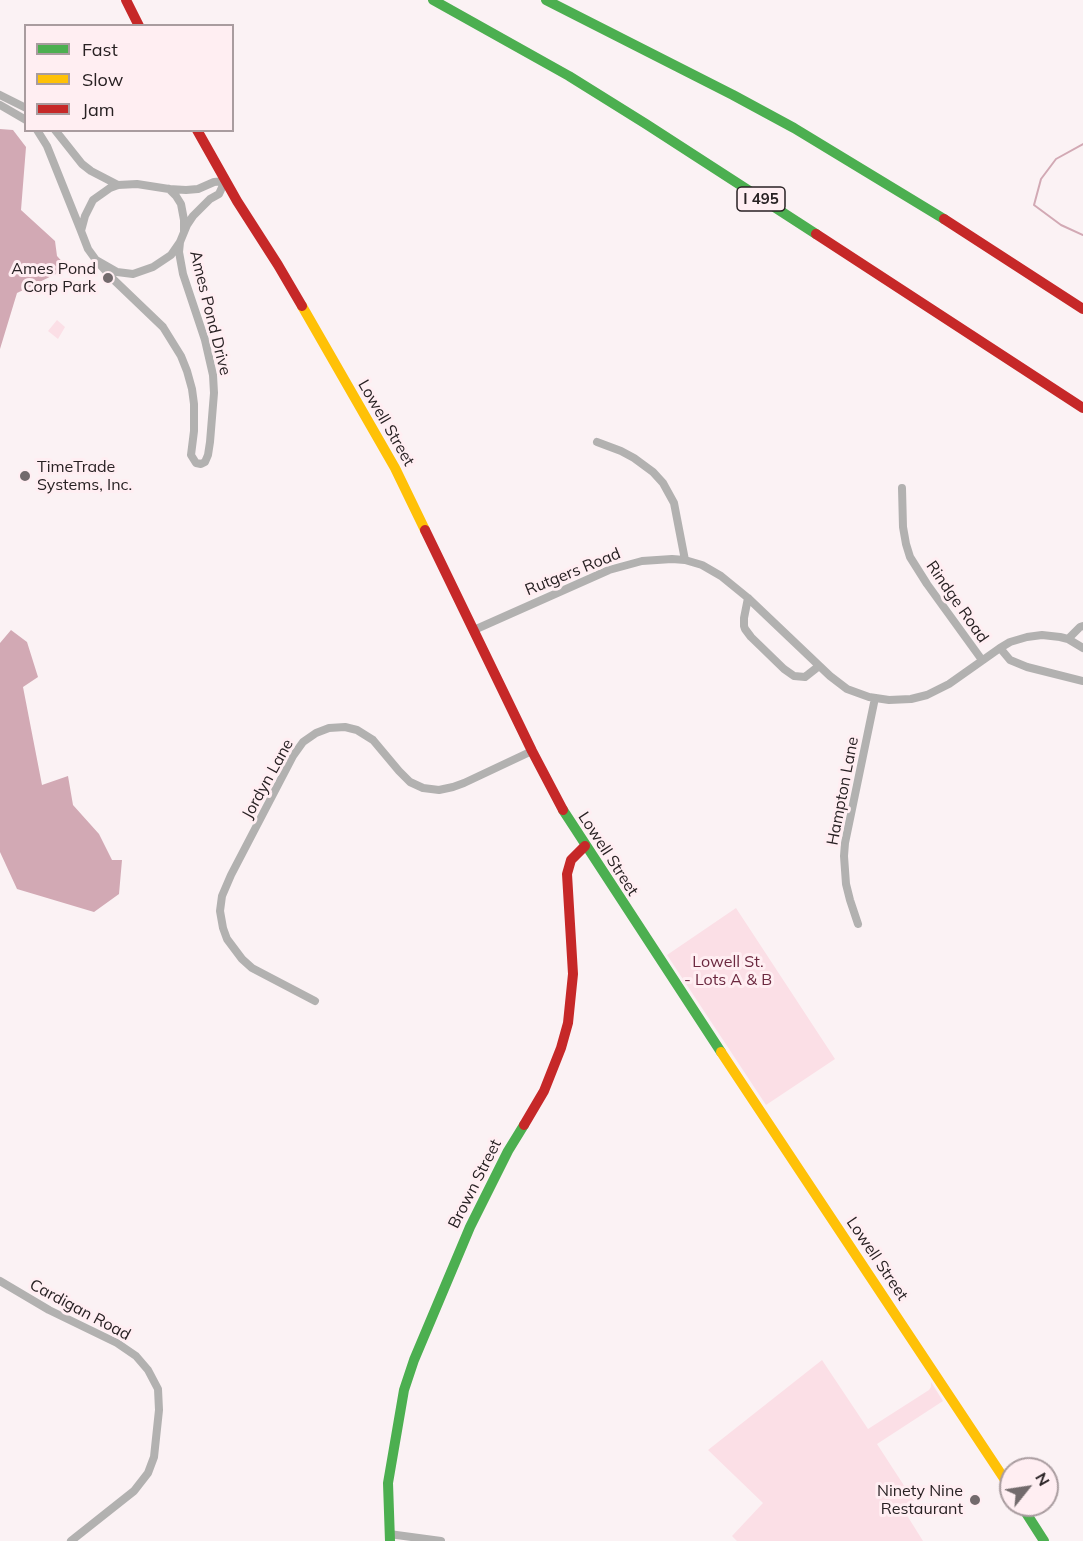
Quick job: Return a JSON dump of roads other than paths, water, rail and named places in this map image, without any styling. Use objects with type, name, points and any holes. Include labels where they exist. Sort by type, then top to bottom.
[{"type":"main road","points":[[126,0],[138,24]]},
{"type":"main road","name":"I 495","points":[[434,0],[568,76],[646,124],[1083,408]]},
{"type":"main road","points":[[546,0],[734,95],[803,134],[933,212],[1083,309]]},
{"type":"main road","name":"Lowell Street","points":[[198,132],[237,201],[278,265],[404,484],[553,794],[585,846],[999,1472]]},
{"type":"main road","name":"Brown Street","points":[[389,1537],[388,1483],[404,1390],[414,1360],[492,1180],[544,1091],[561,1048],[570,1004],[573,974],[567,874],[571,860],[585,846]]},
{"type":"main road","points":[[1029,1517],[1044,1541]]},
{"type":"street","points":[[0,95],[24,107]]},
{"type":"street","points":[[0,105],[24,119]]},
{"type":"street","name":"Ames Pond Drive","points":[[38,132],[47,146],[88,249],[115,281],[163,327],[181,356],[192,389],[194,404],[191,455],[196,463],[201,464],[205,462],[210,442],[213,375],[205,340],[183,274],[179,252],[184,220],[181,204],[169,189]]},
{"type":"street","points":[[57,132],[82,164],[118,185]]},
{"type":"street","points":[[81,231],[93,200],[118,185],[137,184],[169,189],[198,189],[214,182],[225,181]]},
{"type":"street","name":"Ames Pond Drive","points":[[96,260],[112,270],[133,274],[162,262],[171,255],[193,216],[210,199],[219,194],[225,181]]},
{"type":"street","points":[[597,442],[621,451],[661,479],[674,503],[685,560]]},
{"type":"street","name":"Rindge Road","points":[[902,488],[904,535],[912,562],[982,660]]},
{"type":"street","name":"Rutgers Road","points":[[474,630],[626,564],[649,560],[685,560],[710,569],[748,598],[819,666],[847,689],[875,698],[911,699],[927,695],[949,684],[1000,648],[1018,639],[1052,635],[1068,639],[1083,648]]},
{"type":"street","points":[[748,598],[744,626],[751,637],[784,669],[794,676],[806,677],[819,666]]},
{"type":"street","points":[[1068,639],[1083,626]]},
{"type":"street","points":[[1000,648],[1009,659],[1018,664],[1083,681]]},
{"type":"street","name":"Hampton Lane","points":[[858,924],[846,884],[845,843],[875,698]]},
{"type":"street","name":"Jordyn Lane","points":[[315,1001],[252,968],[242,959],[227,939],[220,911],[222,896],[231,875],[293,756],[303,742],[329,728],[357,730],[373,740],[410,782],[435,790],[457,786],[532,751]]},
{"type":"street","name":"Cardigan Road","points":[[0,1281],[49,1310],[117,1343],[136,1356],[148,1370],[158,1389],[159,1410],[154,1457],[147,1473],[134,1491],[70,1541]]},
{"type":"street","points":[[389,1537],[441,1541]]},
{"type":"waterway","points":[[1083,144],[1056,159],[1041,179],[1034,205],[1061,225],[1083,235]]},
{"type":"place","name":"Ames Pond Corp Park","points":[[108,278]]},
{"type":"place","name":"TimeTrade Systems, Inc.","points":[[25,476]]},
{"type":"place","name":"Ninety Nine Restaurant","points":[[975,1500]]},
{"type":"park label","name":"Lowell St. - Lots A & B","points":[[728,971]]}]
